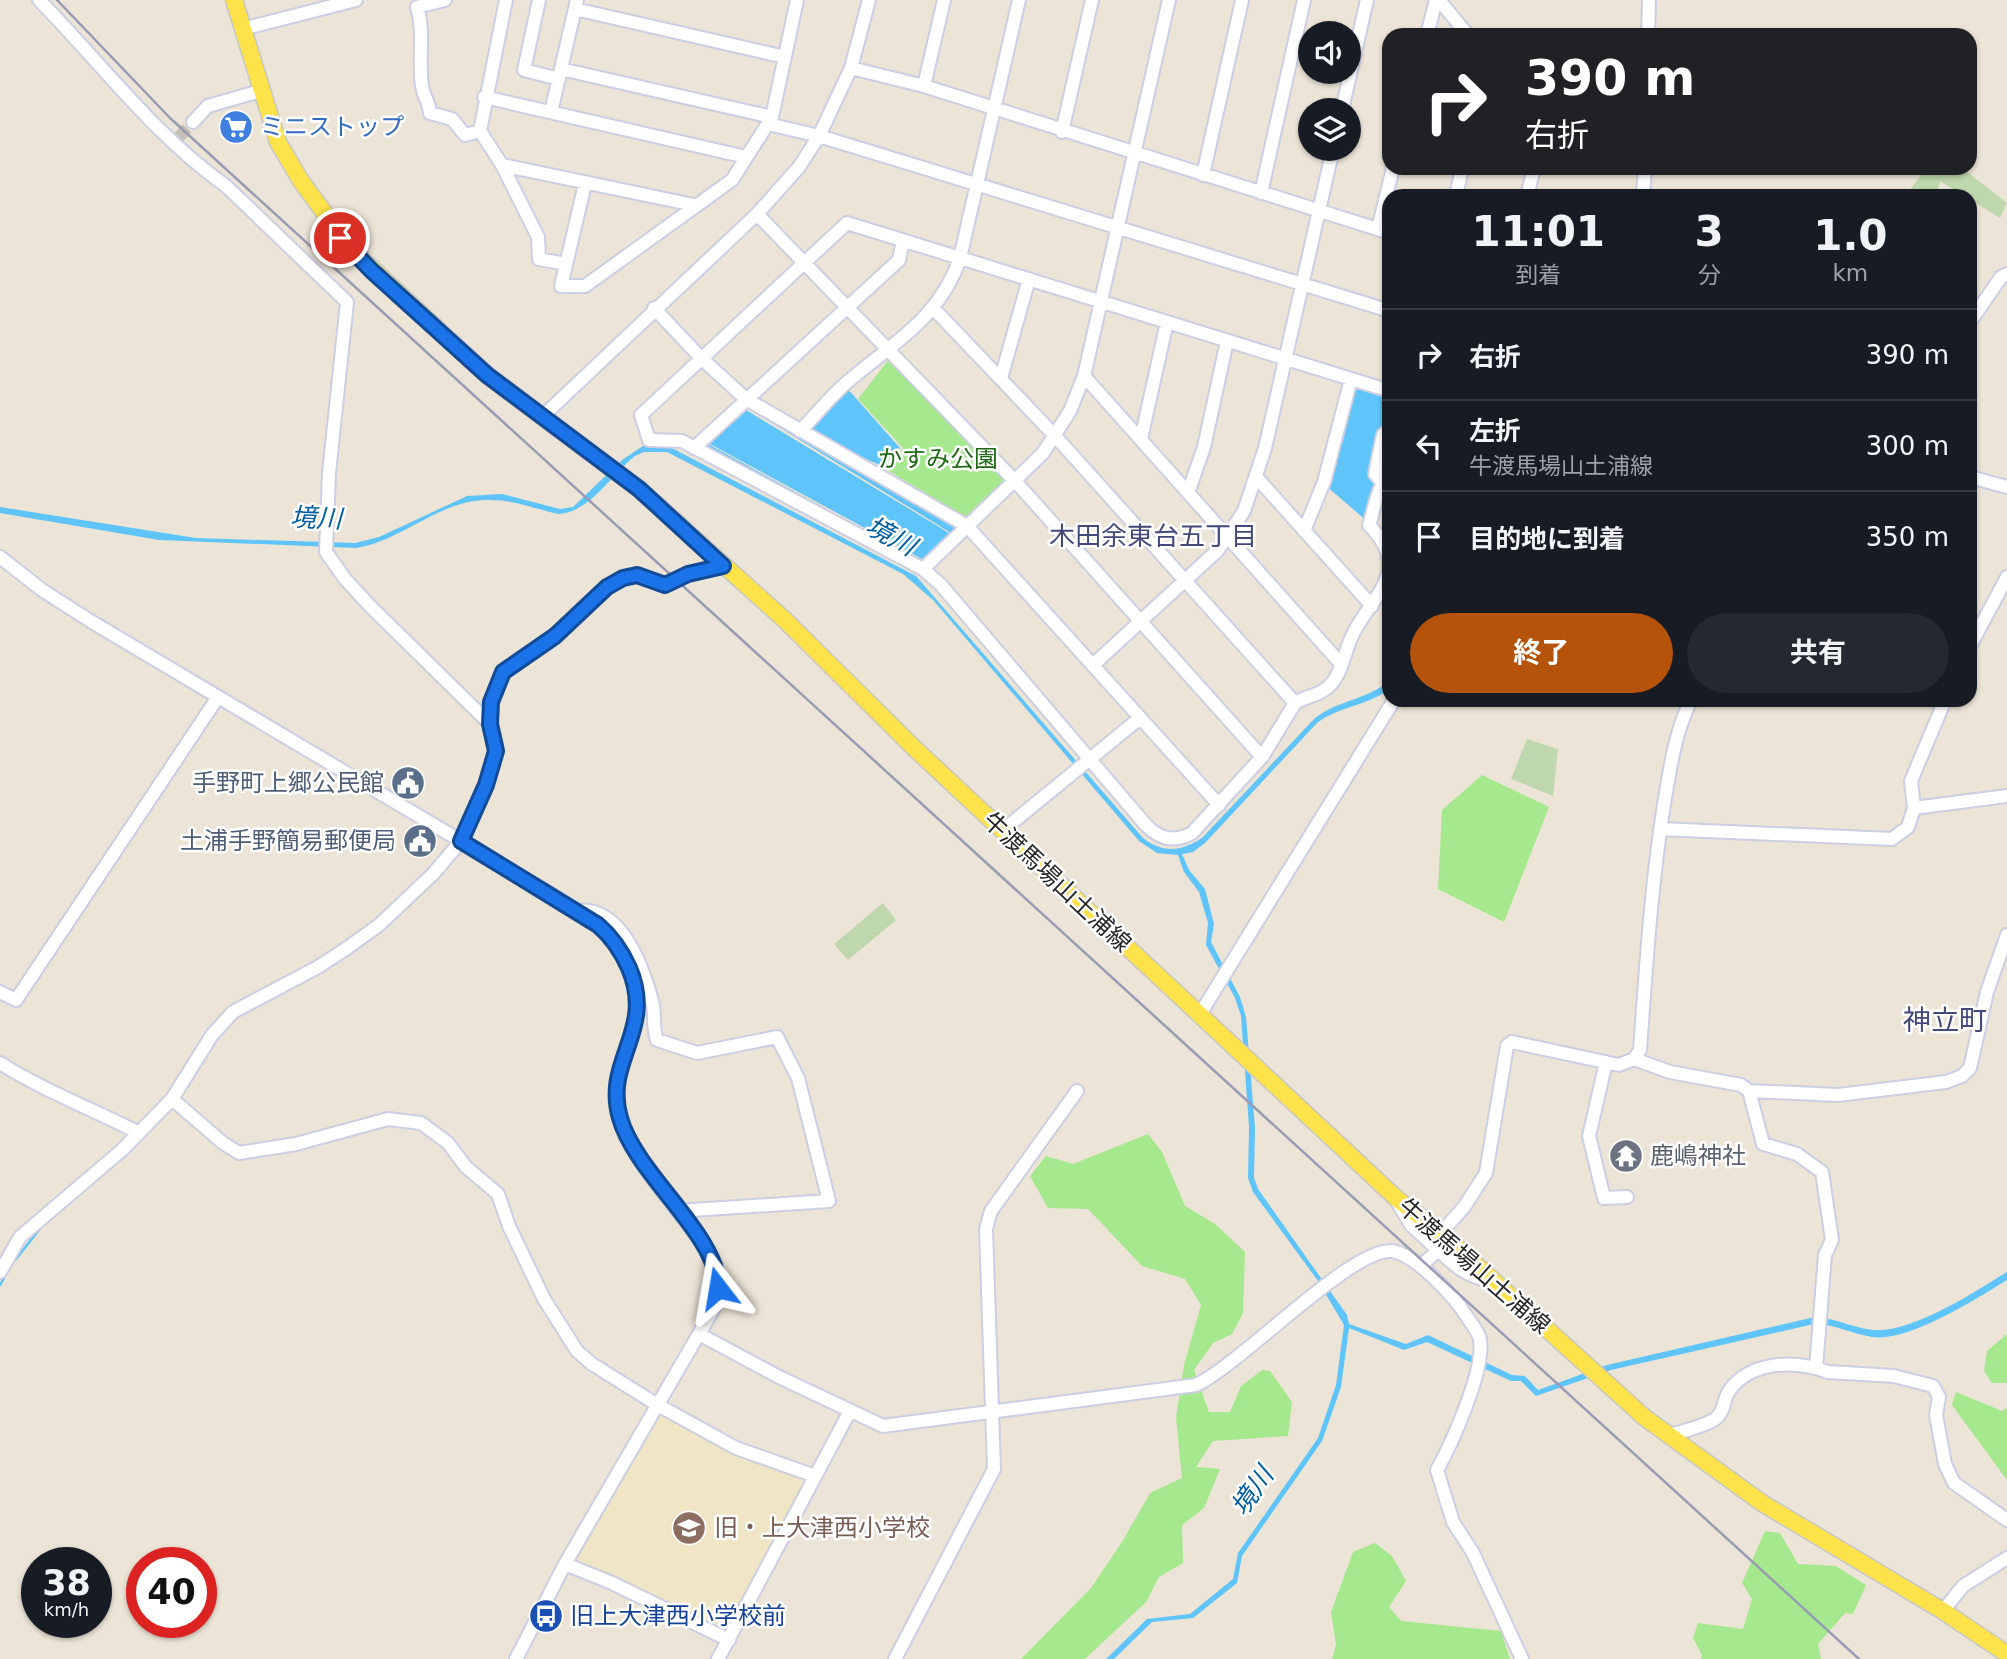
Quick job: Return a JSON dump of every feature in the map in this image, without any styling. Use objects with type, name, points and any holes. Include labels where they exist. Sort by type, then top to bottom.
[{"type":"main road","name":"牛渡馬場山土浦線","points":[[234,0],[260,91],[282,150],[340,238],[448,341],[639,489],[786,621],[1002,831],[1396,1198],[1441,1233],[1644,1417],[1762,1503],[1943,1611],[2007,1654]]},
{"type":"street","points":[[39,0],[111,75],[139,111],[177,141],[347,302],[325,546],[345,579],[490,724]]},
{"type":"street","points":[[242,29],[356,0]]},
{"type":"street","points":[[445,0],[417,7],[424,26],[419,42],[422,90],[429,102],[430,113],[452,119],[465,135],[480,131]]},
{"type":"street","points":[[506,0],[484,97],[480,131],[502,165],[538,237],[539,259],[566,264]]},
{"type":"street","points":[[539,0],[524,70],[560,74],[770,120],[1382,309]]},
{"type":"street","points":[[585,184],[561,286],[585,286],[732,180],[770,120],[797,0]]},
{"type":"street","points":[[543,416],[654,307],[757,214],[799,167],[819,136],[851,68],[869,0]]},
{"type":"street","points":[[923,86],[944,0]]},
{"type":"street","points":[[800,431],[844,384],[889,351],[934,309],[946,290],[960,258],[1019,0]]},
{"type":"street","points":[[1062,132],[1092,0]]},
{"type":"street","points":[[923,569],[1015,481],[1056,437],[1084,376],[1169,0]]},
{"type":"street","points":[[1203,175],[1242,0]]},
{"type":"street","points":[[1261,193],[1304,0]]},
{"type":"street","points":[[1345,98],[1367,0]]},
{"type":"street","points":[[1429,28],[1437,0]]},
{"type":"street","points":[[1437,0],[1462,28]]},
{"type":"street","points":[[1648,0],[1648,28]]},
{"type":"street","points":[[551,112],[576,5],[785,57]]},
{"type":"street","points":[[851,68],[923,86],[1135,155],[1382,230]]},
{"type":"street","points":[[193,122],[208,107],[260,91]]},
{"type":"street","points":[[484,97],[746,157]]},
{"type":"street","points":[[1093,665],[1186,582],[1228,537],[1244,511],[1258,479],[1330,161]]},
{"type":"street","points":[[502,165],[694,205]]},
{"type":"street","points":[[757,214],[1015,481],[1262,757]]},
{"type":"street","points":[[1382,389],[847,223],[641,415],[649,440],[672,439],[694,448],[923,569],[941,585],[1145,824],[1160,837],[1177,839],[1192,834],[1262,757],[1295,703],[1321,694],[1331,684],[1359,621],[1382,592]]},
{"type":"street","points":[[694,448],[899,260],[903,241]]},
{"type":"street","points":[[1977,312],[2001,277],[2007,274]]},
{"type":"street","points":[[1001,378],[1029,279]]},
{"type":"street","points":[[654,307],[701,358],[746,399],[967,527],[1219,805]]},
{"type":"street","points":[[934,309],[1056,437],[1295,703]]},
{"type":"street","points":[[1140,439],[1167,322]]},
{"type":"street","points":[[1188,493],[1204,447],[1227,341]]},
{"type":"street","points":[[1084,376],[1341,664]]},
{"type":"street","points":[[1304,531],[1324,482],[1351,379]]},
{"type":"street","points":[[1382,439],[1375,474],[1382,482]]},
{"type":"street","points":[[1258,479],[1372,606]]},
{"type":"street","points":[[1977,479],[2007,487]]},
{"type":"street","points":[[1382,485],[1375,498],[1369,526],[1382,538]]},
{"type":"street","points":[[0,557],[52,597],[577,911],[612,937],[633,977],[639,1010],[619,1076],[617,1101],[620,1118],[634,1149],[709,1253],[717,1271],[714,1308],[565,1564],[516,1659]]},
{"type":"street","points":[[0,1272],[20,1237],[139,1133],[172,1099],[212,1035],[233,1012],[318,967],[379,925],[433,874],[461,841],[486,785],[496,751],[490,724],[491,702],[503,672],[555,636],[607,587],[623,578],[637,575],[665,585],[688,574],[723,566]]},
{"type":"street","points":[[1977,633],[2007,577]]},
{"type":"street","points":[[0,992],[16,1000],[218,697]]},
{"type":"street","points":[[1200,1014],[1390,707]]},
{"type":"street","points":[[1441,1233],[1464,1207],[1486,1173],[1507,1046],[1512,1042],[1530,1044],[1619,1065],[1634,1059],[1640,1050],[1649,922],[1660,829],[1672,758],[1689,707]]},
{"type":"street","points":[[1660,829],[1892,839],[1908,827],[1914,808],[1911,781],[1942,707]]},
{"type":"street","points":[[1002,831],[1140,718]]},
{"type":"street","points":[[1914,808],[2007,796]]},
{"type":"street","points":[[577,911],[589,909],[607,917],[621,931],[653,1003],[657,1040],[697,1053],[777,1037],[798,1078],[829,1201],[677,1211]]},
{"type":"street","points":[[1634,1059],[1670,1072],[1741,1085],[1749,1091],[1838,1095],[1946,1082],[1962,1076],[1970,1068],[1987,992],[2007,934]]},
{"type":"street","points":[[1606,1062],[1589,1136],[1604,1198],[1627,1197]]},
{"type":"street","points":[[0,1063],[29,1082],[91,1108],[139,1133]]},
{"type":"street","points":[[895,1659],[994,1469],[986,1229],[991,1211],[1077,1091]]},
{"type":"street","points":[[1749,1091],[1763,1144],[1797,1154],[1822,1172],[1832,1240],[1825,1255],[1816,1368]]},
{"type":"street","points":[[172,1099],[223,1143],[239,1153],[296,1144],[388,1119],[421,1123],[448,1143],[466,1167],[498,1194],[509,1226],[544,1299],[577,1351],[592,1364],[656,1404],[736,1448],[815,1476]]},
{"type":"street","points":[[1396,1198],[1411,1225],[1462,1272],[1473,1278],[1491,1281]]},
{"type":"street","points":[[1421,1266],[1438,1250]]},
{"type":"street","points":[[699,1334],[883,1426],[1196,1385],[1216,1376],[1315,1292],[1378,1252],[1400,1253],[1421,1266],[1462,1309],[1480,1338],[1480,1356],[1455,1437],[1437,1470],[1453,1522],[1473,1553],[1521,1659]]},
{"type":"street","points":[[1669,1435],[1714,1420],[1721,1412],[1727,1394],[1741,1377],[1766,1366],[1895,1376],[1933,1386],[1939,1397],[1936,1415],[1945,1464],[1954,1483],[2007,1520]]},
{"type":"street","points":[[718,1659],[850,1411]]},
{"type":"street","points":[[1943,1611],[1963,1586],[2007,1558]]},
{"type":"street","points":[[565,1564],[612,1583],[729,1640]]},
{"type":"shaded area","name":"旧・上大津西小学校","points":[[658,1413],[798,1472],[804,1489],[728,1632],[723,1634],[574,1566]]},
{"type":"green space","points":[[1921,175],[1971,175],[2007,203],[2000,218],[1977,204],[1977,189],[1953,189],[1940,181],[1938,189],[1911,189]]},
{"type":"green space","name":"かすみ公園","points":[[890,358],[1006,479],[965,517],[884,468],[903,448],[858,399]]},
{"type":"green space","points":[[1527,739],[1558,749],[1553,796],[1511,779]]},
{"type":"green space","points":[[1482,775],[1549,807],[1504,922],[1438,889],[1442,810]]},
{"type":"green space","points":[[883,903],[896,920],[848,960],[834,944]]},
{"type":"green space","points":[[1148,1134],[1162,1152],[1185,1206],[1215,1224],[1245,1252],[1243,1313],[1232,1334],[1213,1343],[1194,1370],[1209,1412],[1230,1412],[1241,1386],[1262,1370],[1270,1371],[1292,1402],[1288,1436],[1213,1441],[1196,1467],[1220,1469],[1204,1508],[1182,1525],[1183,1563],[1159,1577],[1146,1602],[1085,1659],[1021,1659],[1091,1588],[1150,1493],[1182,1478],[1176,1418],[1184,1365],[1201,1305],[1185,1279],[1142,1266],[1088,1209],[1048,1208],[1030,1176],[1046,1156],[1073,1164]]},
{"type":"green space","points":[[2007,1334],[2007,1383],[1992,1383],[1984,1371],[1987,1351]]},
{"type":"green space","points":[[1956,1392],[2002,1411],[2007,1408],[2007,1480],[1952,1405]]},
{"type":"green space","points":[[1765,1531],[1780,1533],[1798,1564],[1836,1566],[1866,1585],[1853,1614],[1845,1613],[1818,1644],[1821,1659],[1701,1659],[1702,1655],[1693,1638],[1698,1623],[1743,1629],[1752,1599],[1742,1583]]},
{"type":"green space","points":[[1375,1543],[1392,1556],[1406,1581],[1389,1607],[1401,1621],[1501,1631],[1510,1659],[1332,1659],[1336,1645],[1331,1612],[1353,1552]]},
{"type":"water","points":[[1353,382],[1382,391],[1382,463],[1368,522],[1325,485]]},
{"type":"water","points":[[846,387],[900,448],[882,466],[803,431]]},
{"type":"water","points":[[747,402],[964,527],[923,566],[697,447]],"holes":[[[746,407],[951,533],[921,561],[708,444]]]},
{"type":"water","name":"境川","points":[[746,410],[949,533],[922,559],[710,444]]},
{"type":"water","points":[[643,446],[668,446],[916,576],[1143,838],[1158,847],[1180,848],[1202,838],[1314,719],[1382,686],[1381,695],[1317,723],[1205,843],[1193,852],[1182,854],[1189,870],[1205,889],[1214,924],[1211,942],[1240,997],[1246,1017],[1255,1128],[1254,1178],[1258,1189],[1347,1315],[1349,1324],[1406,1344],[1428,1335],[1512,1375],[1525,1376],[1538,1390],[1607,1365],[1815,1317],[1866,1329],[1889,1329],[1943,1310],[2007,1272],[2007,1280],[1942,1318],[1904,1333],[1872,1337],[1814,1324],[1611,1370],[1536,1396],[1521,1381],[1511,1381],[1427,1342],[1404,1350],[1349,1328],[1341,1387],[1322,1441],[1242,1556],[1237,1583],[1193,1618],[1152,1622],[1114,1659],[1106,1659],[1147,1619],[1190,1614],[1233,1579],[1238,1553],[1318,1438],[1336,1385],[1344,1325],[1318,1281],[1253,1192],[1248,1178],[1249,1127],[1241,1016],[1235,998],[1206,945],[1208,923],[1199,892],[1184,872],[1178,855],[1157,853],[1139,841],[933,600],[903,574],[667,452],[644,452],[635,456],[591,499],[571,511],[559,514],[496,500],[469,502],[436,514],[389,538],[356,548],[159,540],[0,513],[0,507],[196,538],[355,543],[379,537],[467,496],[502,494],[560,509],[573,507],[622,460]]},
{"type":"waterway","points":[[16,1259],[42,1226]]},
{"type":"waterway","points":[[0,1285],[4,1278]]},
{"type":"tunnel","points":[[179,137],[193,122]]},
{"type":"railway","points":[[57,0],[170,118],[1859,1659]]},
{"type":"place","name":"ミニストップ","points":[[236,127]]},
{"type":"place","name":"手野町上郷公民館","points":[[408,783]]},
{"type":"place","name":"土浦手野簡易郵便局","points":[[420,841]]},
{"type":"place","name":"鹿嶋神社","points":[[1626,1156]]},
{"type":"place","name":"旧・上大津西小学校","points":[[689,1528]]},
{"type":"place","name":"旧上大津西小学校前","points":[[546,1616]]},
{"type":"district","name":"木田余東台五丁目","points":[[1153,536]]},
{"type":"district","name":"神立町","points":[[1945,1020]]},
{"type":"route","points":[[340,238],[372,271],[487,375],[639,489],[723,566],[688,574],[665,585],[637,575],[623,578],[607,587],[555,636],[503,672],[491,702],[490,724],[496,751],[486,785],[461,841],[598,925],[612,937],[624,955],[639,996],[639,1010],[616,1089],[620,1118],[625,1134],[647,1170],[709,1253],[717,1271],[718,1288]]}]
